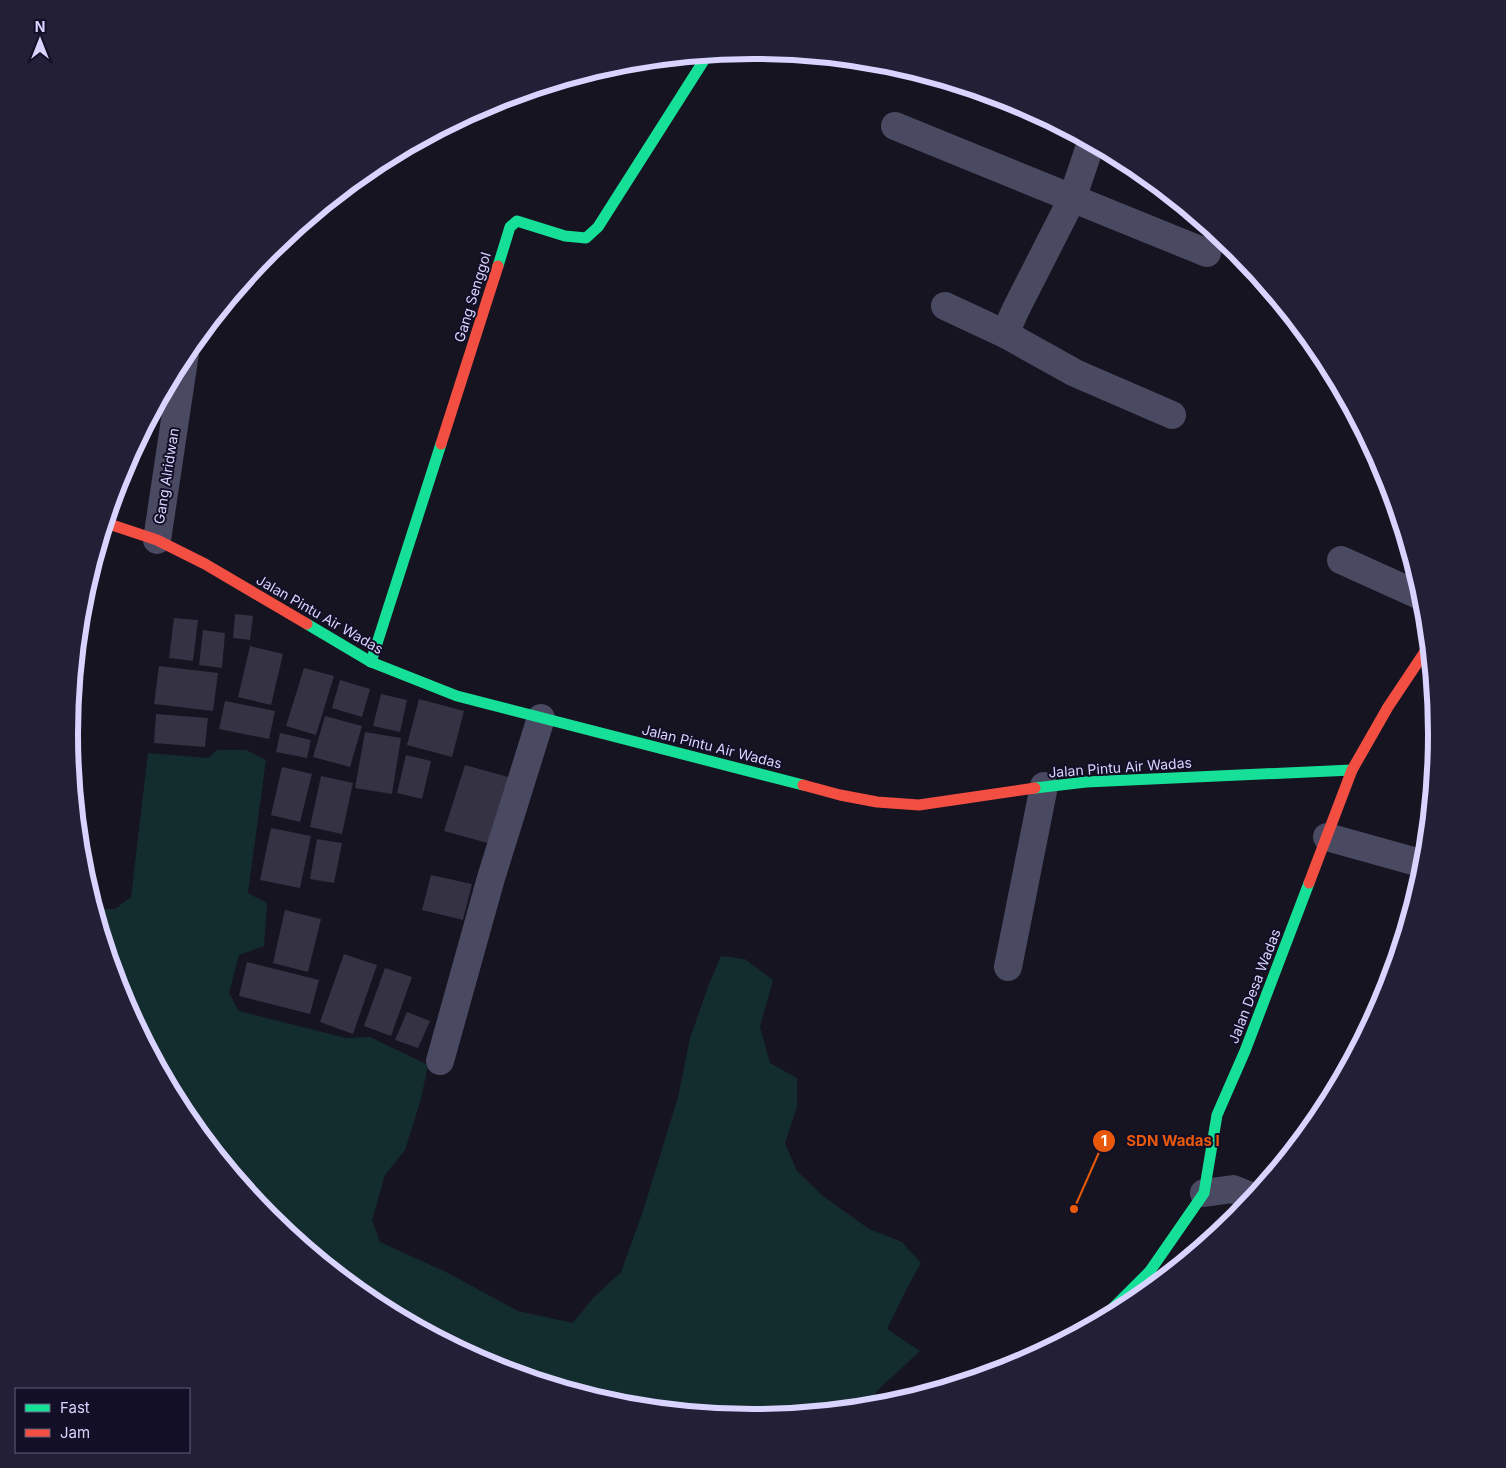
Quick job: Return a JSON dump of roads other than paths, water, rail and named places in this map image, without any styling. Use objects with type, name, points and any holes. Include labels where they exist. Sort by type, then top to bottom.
[{"type":"main road","name":"Gang Senggol","points":[[371,662],[510,227],[517,221],[565,236],[586,238],[598,227],[704,61]]},
{"type":"main road","name":"Jalan Pintu Air Wadas","points":[[112,525],[157,540],[205,564],[371,662],[457,696],[840,795],[877,802],[919,805],[1044,786],[1086,782],[1352,770]]},
{"type":"main road","name":"Jalan Desa Wadas","points":[[1122,1299],[1150,1271],[1204,1193],[1217,1115],[1245,1051],[1352,770],[1388,707],[1423,655]]},
{"type":"street","points":[[895,126],[1022,176],[1207,253]]},
{"type":"street","points":[[1005,334],[1015,310],[1072,198],[1089,148]]},
{"type":"street","points":[[945,306],[1005,334],[1075,373],[1172,415]]},
{"type":"street","name":"Gang Alridwan","points":[[157,540],[182,375]]},
{"type":"street","points":[[1341,560],[1413,592]]},
{"type":"street","points":[[440,1061],[490,878],[541,718]]},
{"type":"street","points":[[1008,968],[1044,786]]},
{"type":"street","points":[[1327,837],[1416,862]]},
{"type":"street","points":[[1204,1193],[1233,1189],[1246,1195]]},
{"type":"place","name":"SDN Wadas I","points":[[1074,1209]]}]
